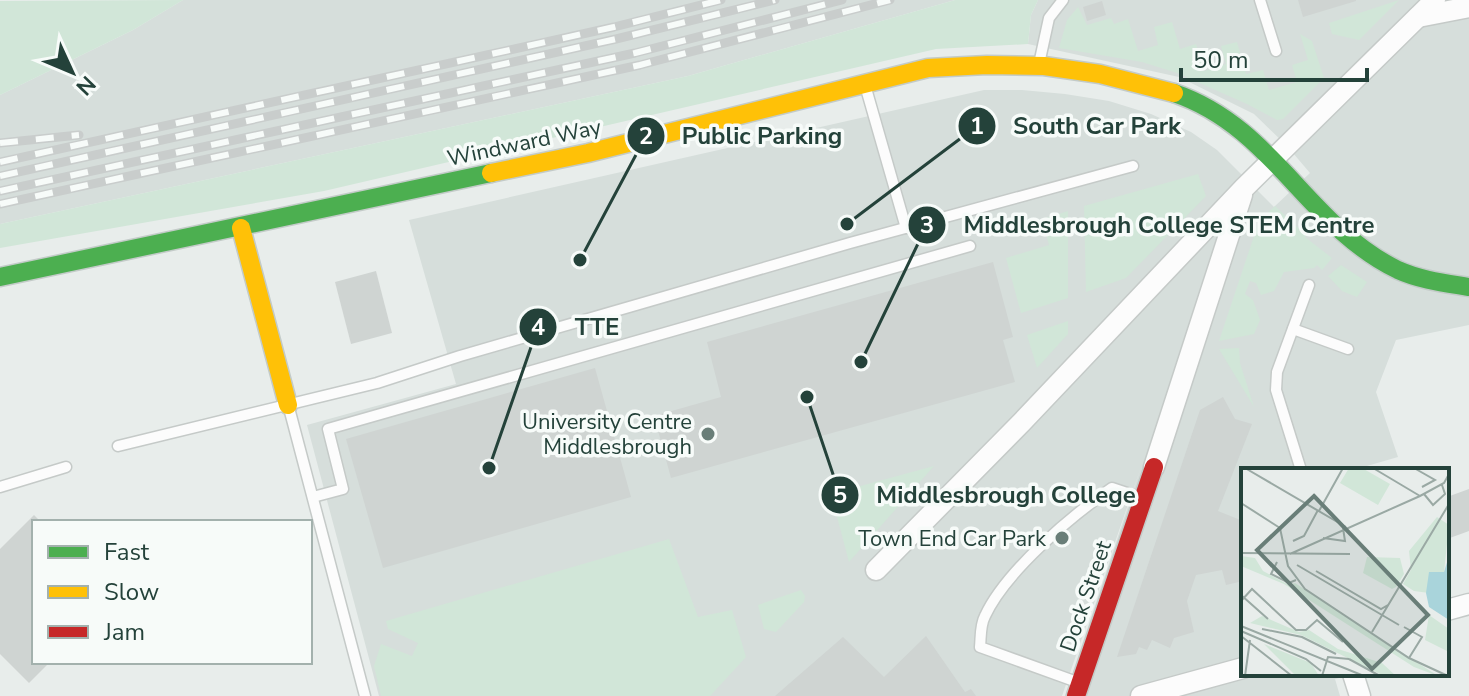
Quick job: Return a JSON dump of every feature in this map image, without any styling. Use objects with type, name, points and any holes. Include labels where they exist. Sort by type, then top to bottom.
[{"type":"street","points":[[876,570],[1022,422],[1244,188],[1435,0]]},
{"type":"street","points":[[1418,17],[1469,7]]},
{"type":"street","name":"Windward Way","points":[[0,277],[588,153],[928,68],[986,63],[1039,64],[1090,70],[1180,95],[1238,126],[1338,228],[1367,253],[1399,271],[1469,287]]},
{"type":"street","points":[[1154,467],[1244,188]]},
{"type":"street","points":[[241,228],[288,405]]},
{"type":"street","name":"Dock Street","points":[[1079,689],[1154,467]]},
{"type":"street","points":[[1449,609],[1469,604]]},
{"type":"street","points":[[1141,696],[1241,669]]},
{"type":"street","points":[[1354,676],[1360,696]]},
{"type":"lane","points":[[1039,64],[1049,18],[1063,0]]},
{"type":"lane","points":[[1260,0],[1276,51]]},
{"type":"lane","points":[[865,85],[906,228]]},
{"type":"lane","points":[[118,446],[377,383],[460,356],[1133,166]]},
{"type":"lane","points":[[313,497],[343,489],[328,429],[970,246]]},
{"type":"lane","points":[[1300,468],[1276,390],[1277,372],[1309,285]]},
{"type":"lane","points":[[1293,329],[1348,349]]},
{"type":"lane","points":[[288,405],[365,696]]},
{"type":"lane","points":[[0,487],[66,467]]},
{"type":"lane","points":[[1079,689],[980,647],[983,619],[1000,590],[1076,513],[1112,488],[1143,498]]},
{"type":"shaded area","points":[[183,0],[955,0],[688,76],[0,224],[0,95],[133,30]]},
{"type":"shaded area","points":[[1038,0],[1469,0],[1469,325],[1396,340],[1376,392],[1398,457],[1360,468],[1241,468],[1241,676],[1347,676],[1335,679],[1340,696],[1065,696],[1141,467],[1062,696],[379,696],[307,425],[456,384],[409,220],[984,90],[1065,94],[1109,101],[1151,114],[1191,132],[1217,150],[1274,207],[1310,173],[1254,114],[1179,77],[1028,44],[1031,15]]},
{"type":"green space","points":[[183,0],[133,30],[0,95],[0,1]]},
{"type":"green space","points":[[955,0],[1038,0],[1031,15],[1028,44],[936,49],[324,191],[0,248],[0,224],[688,76]]},
{"type":"green space","points":[[1399,0],[1359,40],[1332,34],[1329,23]]},
{"type":"green space","points":[[1078,7],[1087,25],[1111,18],[1114,24],[1128,19],[1138,51],[1158,45],[1154,27],[1172,22],[1180,49],[1196,44],[1204,71],[1226,64],[1221,46],[1237,42],[1246,74],[1263,70],[1269,90],[1297,82],[1292,65],[1308,60],[1300,34],[1312,41],[1324,78],[1283,119],[1277,120],[1177,73],[1142,62],[1059,48],[1067,20]]},
{"type":"green space","points":[[1198,174],[1206,196],[1126,278],[1086,292],[1084,206]]},
{"type":"green space","points":[[1275,206],[1305,237],[1332,258],[1322,270],[1317,265],[1284,272],[1274,291],[1261,295],[1256,283],[1250,281],[1245,294],[1253,300],[1260,320],[1254,334],[1219,341],[1259,221]]},
{"type":"green space","points":[[1068,211],[1068,298],[1021,313],[1006,258],[1049,245],[1042,219]]},
{"type":"green space","points":[[1341,265],[1367,282],[1357,297],[1342,291],[1328,276]]},
{"type":"green space","points":[[1068,321],[1068,334],[1037,368],[1027,335]]},
{"type":"green space","points":[[1239,348],[1240,363],[1254,407],[1219,349]]},
{"type":"green space","points":[[934,466],[849,562],[831,494]]},
{"type":"green space","points":[[669,539],[698,617],[732,610],[746,657],[710,696],[381,696],[374,666],[381,644],[412,656],[418,643],[388,629],[386,621]]},
{"type":"green space","points":[[801,590],[805,596],[804,602],[776,632],[764,629],[758,605]]},
{"type":"building","points":[[1298,0],[1356,0],[1356,1],[1303,17]]},
{"type":"building","points":[[1102,1],[1106,15],[1087,21],[1083,7]]},
{"type":"building","points":[[993,262],[1013,337],[1003,340],[1015,382],[671,478],[654,416],[721,397],[707,342]]},
{"type":"building","points":[[376,271],[392,333],[351,344],[335,282]]},
{"type":"building","points":[[595,368],[631,497],[383,568],[346,439]]},
{"type":"building","points":[[1223,397],[1235,419],[1252,424],[1218,511],[1241,520],[1241,581],[1226,585],[1222,570],[1196,575],[1187,601],[1194,632],[1174,638],[1170,648],[1152,640],[1147,650],[1139,647],[1136,654],[1117,657],[1200,410]]},
{"type":"building","points":[[1469,489],[1469,531],[1449,538],[1449,496]]},
{"type":"building","points":[[34,515],[39,520],[32,520],[32,664],[48,664],[29,683],[0,654],[0,549]]},
{"type":"building","points":[[926,636],[965,692],[971,689],[976,696],[775,696],[843,637],[884,677]]},
{"type":"railway","points":[[0,162],[614,27],[721,0]]},
{"type":"railway","points":[[0,176],[616,39],[775,0]]},
{"type":"railway","points":[[0,191],[635,53],[842,0]]},
{"type":"railway","points":[[0,204],[640,65],[890,0]]},
{"type":"railway","points":[[0,143],[79,135]]},
{"type":"traffic: fast","points":[[1174,93],[1209,109],[1238,129],[1265,152],[1339,229],[1366,251],[1406,273],[1469,287]]},
{"type":"traffic: fast","points":[[0,277],[491,173]]},
{"type":"traffic: slow","points":[[491,173],[588,153],[928,68],[1044,66],[1100,74],[1174,93]]},
{"type":"traffic: slow","points":[[241,228],[288,405]]},
{"type":"traffic: jam","points":[[1076,696],[1154,467]]},
{"type":"place","name":"South Car Park","points":[[847,224]]},
{"type":"place","name":"Public Parking","points":[[580,260]]},
{"type":"place","name":"Middlesbrough College STEM Centre","points":[[861,362]]},
{"type":"place","name":"Middlesbrough College","points":[[807,397]]},
{"type":"place","name":"University Centre Middlesbrough","points":[[708,434]]},
{"type":"place","name":"TTE","points":[[489,468]]},
{"type":"place","name":"Town End Car Park","points":[[1062,538]]}]
